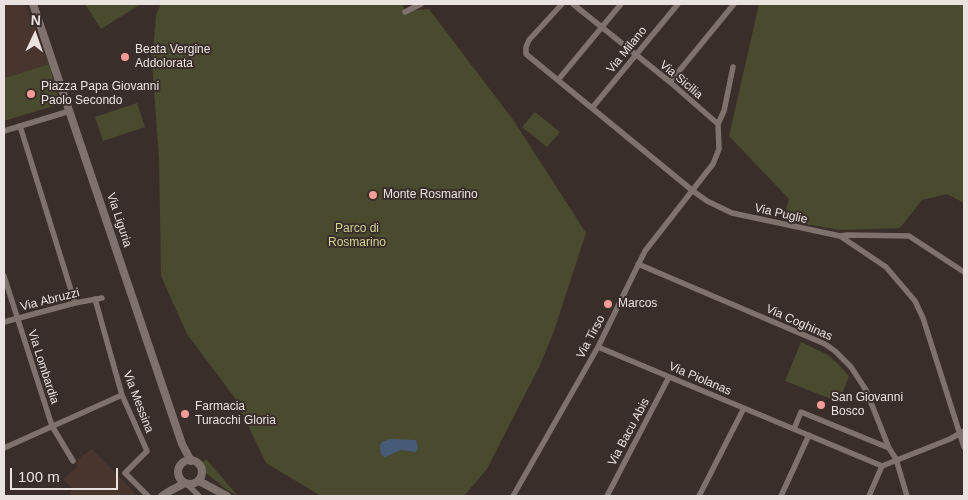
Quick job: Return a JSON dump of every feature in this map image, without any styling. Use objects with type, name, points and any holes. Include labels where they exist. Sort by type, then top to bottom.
[{"type":"street","name":"Via Liguria","points":[[33,4],[182,444],[184,465]]},
{"type":"street","points":[[405,12],[421,4]]},
{"type":"street","name":"Via Puglie","points":[[562,4],[529,40],[526,54],[592,108],[707,201],[732,213],[840,236],[886,268],[915,301],[923,318],[962,433],[964,447]]},
{"type":"street","name":"Via Sicilia","points":[[573,4],[670,82],[718,124]]},
{"type":"street","points":[[558,80],[621,4]]},
{"type":"street","name":"Via Milano","points":[[592,108],[678,4]]},
{"type":"street","points":[[670,82],[734,4]]},
{"type":"street","points":[[693,190],[713,164],[719,149],[718,124],[724,112],[734,67]]},
{"type":"street","points":[[4,131],[70,111]]},
{"type":"street","points":[[20,126],[75,303]]},
{"type":"street","name":"Via Tirso","points":[[513,496],[598,347],[645,251],[693,190]]},
{"type":"street","points":[[840,236],[909,236],[964,272]]},
{"type":"street","name":"Via Coghinas","points":[[638,264],[825,344],[835,351],[851,367],[866,390],[889,448],[896,459],[907,496]]},
{"type":"street","name":"Via Lombardia","points":[[4,276],[16,319],[52,426],[72,462]]},
{"type":"street","name":"Via Abruzzi","points":[[4,322],[75,303],[102,298]]},
{"type":"street","name":"Via Messina","points":[[95,300],[122,395],[147,451],[125,473],[148,496]]},
{"type":"street","name":"Via Piolanas","points":[[598,347],[882,466]]},
{"type":"street","name":"Via Bacu Abis","points":[[607,496],[669,377]]},
{"type":"street","points":[[4,448],[122,395]]},
{"type":"street","points":[[699,496],[744,408]]},
{"type":"street","points":[[794,429],[801,412],[889,448]]},
{"type":"street","points":[[869,496],[882,466],[962,433]]},
{"type":"street","points":[[781,496],[809,435]]},
{"type":"street","points":[[184,465],[198,464],[202,472],[219,491]]},
{"type":"street","points":[[184,465],[180,477],[199,496]]},
{"type":"street","points":[[165,494],[184,465]]},
{"type":"street","points":[[165,494],[186,483],[192,484],[199,481],[202,472]]},
{"type":"street","points":[[199,481],[227,496]]},
{"type":"shaded area","points":[[4,4],[25,4],[49,64],[4,77]]},
{"type":"shaded area","points":[[92,449],[138,496],[73,496],[69,493],[73,489],[63,479],[78,466],[75,461]]},
{"type":"green space","points":[[85,4],[141,4],[101,29]]},
{"type":"green space","name":"Parco di Rosmarino","points":[[161,4],[402,4],[405,11],[429,9],[514,121],[586,233],[554,331],[540,365],[487,469],[464,496],[321,496],[266,463],[235,398],[187,334],[161,276],[159,159],[152,62],[156,15]]},
{"type":"green space","points":[[759,4],[964,4],[964,203],[947,194],[922,200],[900,228],[840,230],[783,220],[789,199],[729,136]]},
{"type":"green space","name":"Piazza Papa Giovanni Paolo Secondo","points":[[49,64],[60,104],[4,121],[4,77]]},
{"type":"green space","points":[[137,103],[145,127],[103,141],[95,117]]},
{"type":"green space","points":[[535,112],[560,132],[547,147],[522,127]]},
{"type":"green space","points":[[801,342],[826,354],[849,376],[839,402],[785,381]]},
{"type":"green space","points":[[206,459],[238,496],[206,473],[202,463]]},
{"type":"water","points":[[390,439],[416,440],[418,448],[416,452],[401,450],[385,457],[381,455],[380,445],[382,442]]},
{"type":"place","name":"Beata Vergine Addolorata","points":[[125,57]]},
{"type":"place","name":"Piazza Papa Giovanni Paolo Secondo","points":[[31,94]]},
{"type":"place","name":"Monte Rosmarino","points":[[373,195]]},
{"type":"place","name":"Marcos","points":[[608,304]]},
{"type":"place","name":"San Giovanni Bosco","points":[[821,405]]},
{"type":"place","name":"Farmacia Turacchi Gloria","points":[[185,414]]}]
